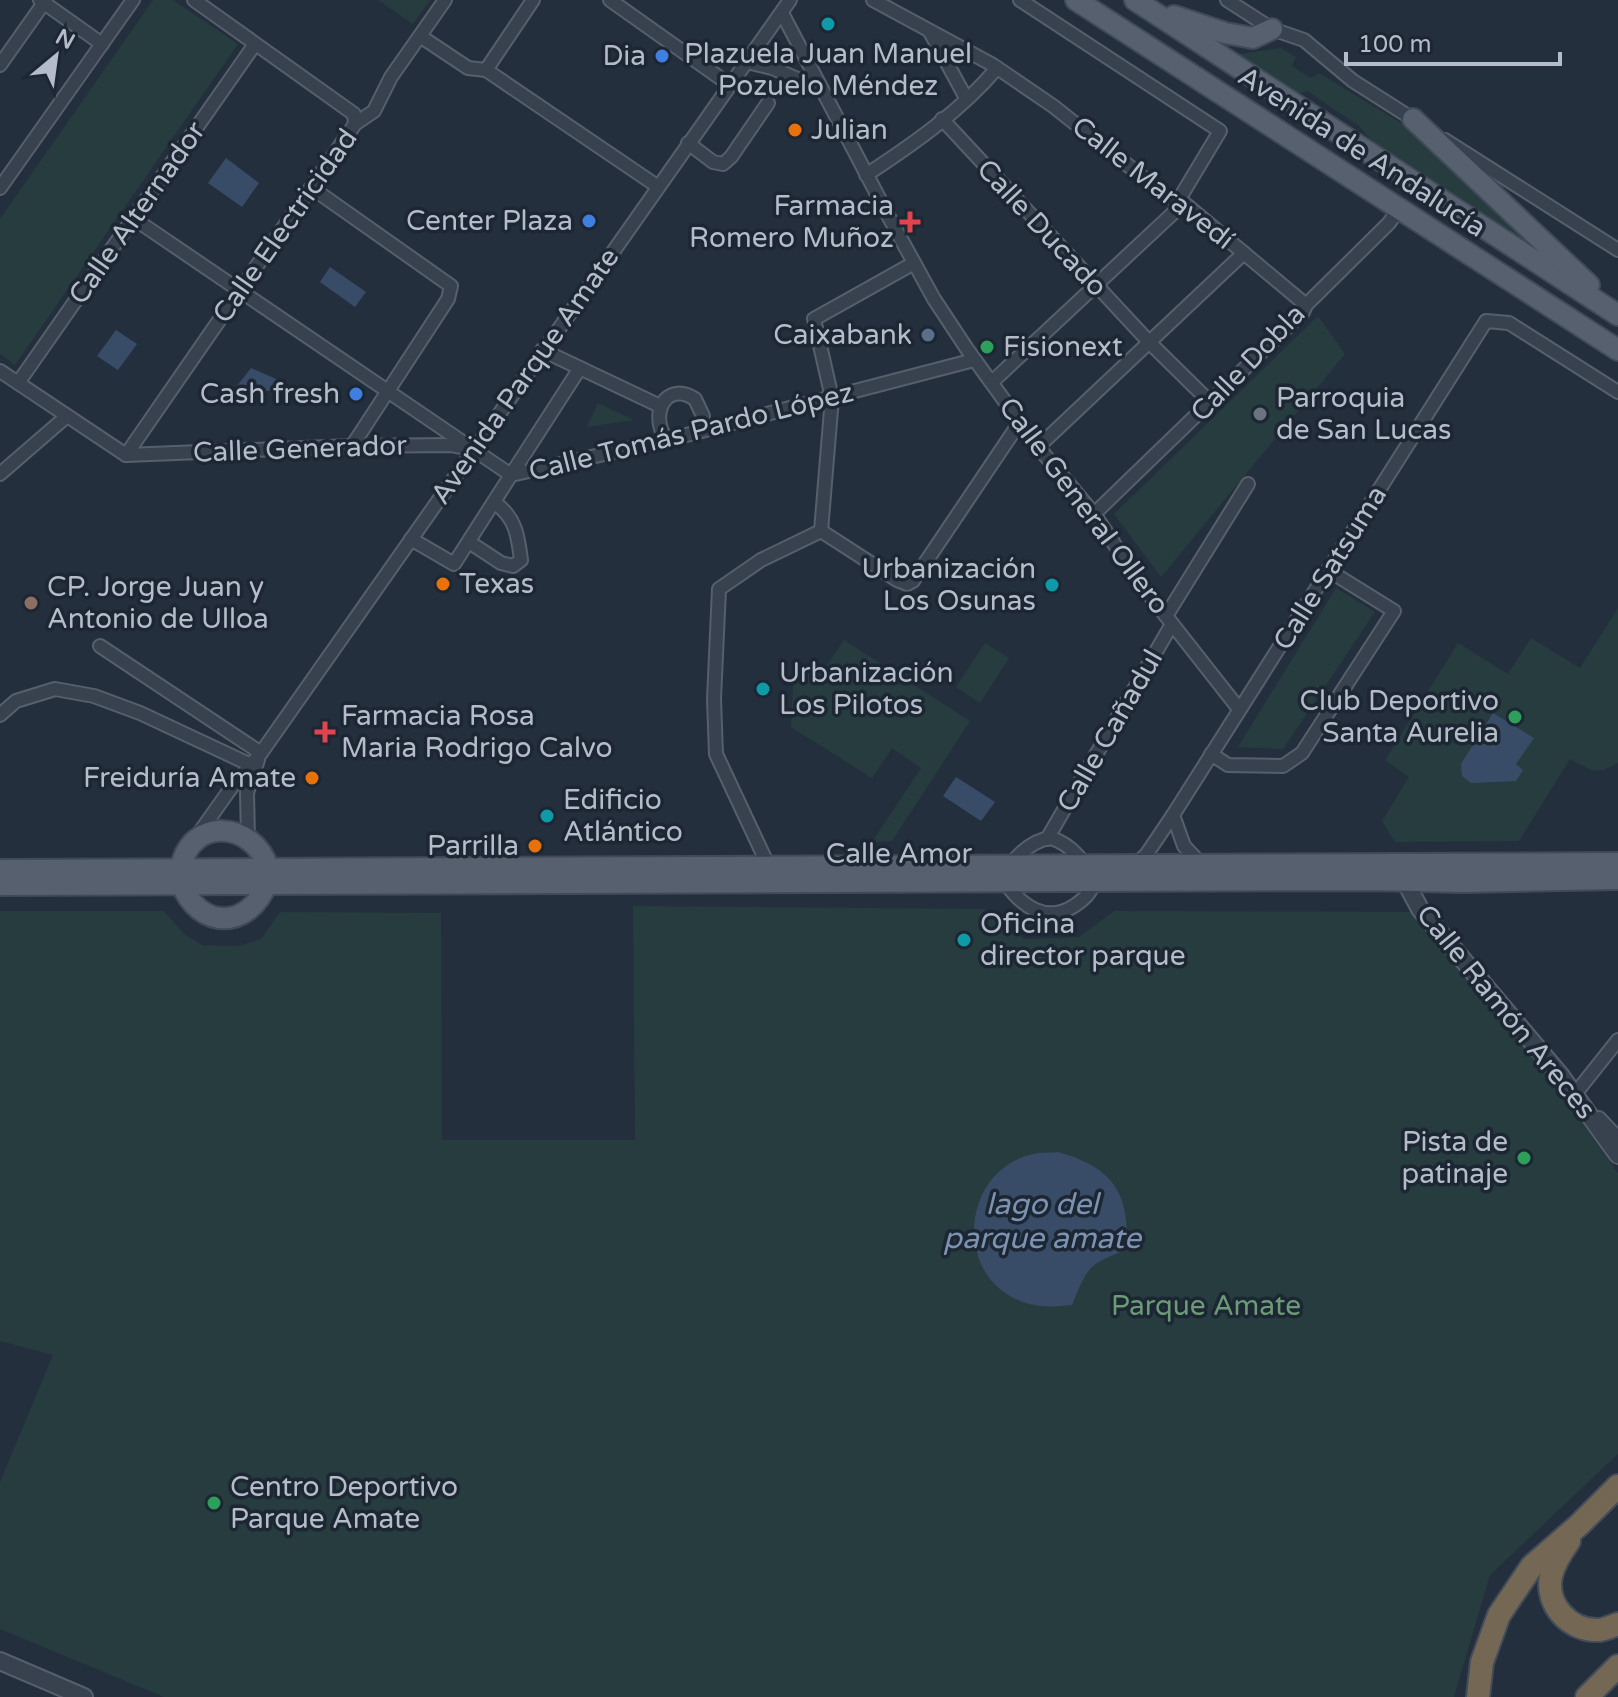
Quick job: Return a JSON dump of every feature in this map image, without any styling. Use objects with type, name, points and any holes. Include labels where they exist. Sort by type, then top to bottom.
[{"type":"highway","points":[[1478,1697],[1482,1662],[1499,1615],[1532,1566],[1618,1486]]},
{"type":"highway","points":[[1579,1525],[1560,1554],[1551,1577],[1555,1607],[1565,1619],[1581,1627],[1600,1630],[1618,1624]]},
{"type":"highway","points":[[1587,1697],[1618,1666]]},
{"type":"main road","name":"Avenida de Andalucía","points":[[1076,0],[1618,350]]},
{"type":"main road","name":"Avenida de Andalucía","points":[[1140,3],[1618,314]]},
{"type":"main road","points":[[1140,3],[1225,33],[1253,38],[1272,29]]},
{"type":"main road","points":[[1413,119],[1618,314]]},
{"type":"main road","points":[[221,831],[235,832],[248,838],[264,856],[268,876],[262,897],[252,909],[239,916],[224,919],[209,916],[186,897],[183,867],[195,841],[221,831]]},
{"type":"main road","name":"Calle Amor","points":[[268,876],[769,867],[1098,877],[1404,873],[1618,863]]},
{"type":"main road","name":"Calle Amor","points":[[1098,877],[1134,865],[1202,865],[1618,879]]},
{"type":"main road","points":[[0,870],[183,867]]},
{"type":"main road","points":[[0,885],[183,867]]},
{"type":"main road","name":"Calle Amor","points":[[183,867],[268,876],[1006,874]]},
{"type":"street","points":[[0,188],[133,0]]},
{"type":"street","points":[[194,0],[354,114],[355,124]]},
{"type":"street","name":"Calle Electricidad","points":[[126,455],[355,124],[374,111],[391,77],[445,0]]},
{"type":"street","points":[[486,70],[533,0]]},
{"type":"street","points":[[610,0],[730,85]]},
{"type":"street","name":"Avenida Parque Amate","points":[[183,867],[231,788],[261,753],[790,0]]},
{"type":"street","name":"Calle Maravedí","points":[[873,0],[997,68],[1053,106],[1168,197],[1181,202],[1306,305]]},
{"type":"street","points":[[992,382],[1097,286],[1181,202],[1220,131],[1020,0]]},
{"type":"street","points":[[1227,0],[1272,29],[1304,40],[1353,81],[1618,250]]},
{"type":"street","points":[[0,65],[43,1],[102,44]]},
{"type":"street","name":"Calle General Ollero","points":[[782,13],[914,263],[974,360],[1038,447],[1094,514],[1169,620],[1239,709]]},
{"type":"street","points":[[928,29],[966,98]]},
{"type":"street","points":[[420,36],[468,68],[486,70],[657,186]]},
{"type":"street","name":"Calle Alternador","points":[[18,383],[255,44]]},
{"type":"street","points":[[747,62],[772,68],[819,88]]},
{"type":"street","points":[[866,175],[942,119],[982,86],[997,68]]},
{"type":"street","points":[[688,143],[713,162],[723,164],[768,103]]},
{"type":"street","name":"Calle Ducado","points":[[942,119],[1150,343],[1211,403]]},
{"type":"street","points":[[312,188],[451,286],[448,299],[352,446]]},
{"type":"street","name":"Calle Dobla","points":[[1094,514],[1303,312],[1306,305],[1389,223],[1399,209]]},
{"type":"street","points":[[133,218],[511,475],[580,368]]},
{"type":"street","points":[[1038,447],[1244,253]]},
{"type":"street","points":[[821,531],[832,398],[814,319],[914,263]]},
{"type":"street","name":"Calle Satsuma","points":[[1006,874],[1014,896],[1033,910],[1050,914],[1067,910],[1084,899],[1098,877],[1134,865],[1146,855],[1486,321],[1509,323],[1618,392]]},
{"type":"street","points":[[542,350],[660,406]]},
{"type":"street","name":"Calle Tomás Pardo López","points":[[411,539],[454,564],[511,475],[671,439],[974,360]]},
{"type":"street","points":[[0,371],[126,455]]},
{"type":"street","points":[[671,439],[663,434],[658,423],[660,406],[670,397],[690,395],[703,414],[700,431]]},
{"type":"street","points":[[0,474],[67,416]]},
{"type":"street","points":[[821,531],[897,580],[907,584],[913,581],[1020,422]]},
{"type":"street","name":"Calle Generador","points":[[126,455],[352,446],[451,445],[473,450]]},
{"type":"street","name":"Calle Cañadul","points":[[1047,839],[1248,484]]},
{"type":"street","points":[[469,542],[501,563],[513,566],[521,560],[514,522],[495,503]]},
{"type":"street","points":[[769,867],[716,754],[714,699],[719,589],[761,560],[821,531]]},
{"type":"street","points":[[1211,754],[1228,765],[1283,766],[1302,753],[1394,611],[1328,570]]},
{"type":"street","points":[[100,646],[261,753]]},
{"type":"street","points":[[0,715],[16,701],[55,689],[94,696],[140,713],[251,765]]},
{"type":"street","name":"Avenida Parque Amate","points":[[248,838],[247,793],[261,753]]},
{"type":"street","points":[[1173,815],[1184,846],[1202,865]]},
{"type":"street","points":[[1006,874],[1023,853],[1047,839],[1063,843],[1098,877]]},
{"type":"street","name":"Calle Ramón Areces","points":[[1404,873],[1420,909],[1575,1094],[1618,1155]]},
{"type":"street","points":[[1618,1040],[1575,1094],[1618,1138]]},
{"type":"street","points":[[0,1661],[84,1697]]},
{"type":"green space","points":[[153,0],[173,0],[238,44],[15,365],[0,354],[0,219]]},
{"type":"green space","points":[[378,0],[430,0],[413,24]]},
{"type":"green space","points":[[1281,48],[1296,57],[1292,66],[1311,78],[1319,73],[1424,137],[1564,272],[1381,151],[1359,126],[1307,91],[1294,96],[1233,55]]},
{"type":"green space","points":[[1318,316],[1345,354],[1161,577],[1114,514]]},
{"type":"green space","points":[[598,403],[634,420],[587,427]]},
{"type":"green space","points":[[1336,588],[1375,612],[1283,749],[1238,747]]},
{"type":"green space","name":"Club Deportivo Santa Aurelia","points":[[1618,608],[1618,763],[1599,771],[1570,759],[1519,841],[1395,842],[1382,821],[1409,777],[1385,760],[1458,643],[1508,674],[1531,638],[1580,668]]},
{"type":"green space","points":[[844,640],[970,721],[892,841],[872,842],[921,768],[892,748],[872,778],[791,727],[794,668],[824,670]]},
{"type":"green space","points":[[985,643],[1009,658],[980,703],[956,687]]},
{"type":"green space","name":"Parque Amate","points":[[633,906],[984,909],[1024,939],[1079,937],[1114,911],[1412,912],[1554,1084],[1618,1173],[1618,1454],[1490,1575],[1454,1697],[164,1697],[0,1629],[0,1482],[53,1355],[0,1341],[0,911],[164,911],[183,933],[202,945],[239,946],[261,939],[280,912],[441,913],[442,1140],[635,1140]]},
{"type":"water","points":[[226,158],[259,183],[242,207],[208,183]]},
{"type":"water","points":[[330,267],[366,292],[355,307],[320,282]]},
{"type":"water","points":[[116,330],[137,344],[118,370],[97,356]]},
{"type":"water","points":[[251,368],[283,382],[279,391],[233,391]]},
{"type":"water","points":[[1493,713],[1534,738],[1516,764],[1523,770],[1516,781],[1471,783],[1462,776],[1461,764]]},
{"type":"water","points":[[956,777],[995,802],[981,821],[943,796]]},
{"type":"water","name":"lago del parque amate","points":[[1058,1152],[1077,1158],[1105,1175],[1121,1198],[1127,1230],[1126,1250],[1090,1269],[1072,1305],[1054,1307],[1023,1302],[1000,1289],[984,1271],[976,1248],[974,1225],[979,1201],[991,1180],[1009,1164],[1033,1154]]},
{"type":"place","name":"Plazuela Juan Manuel Pozuelo Méndez","points":[[828,24]]},
{"type":"place","name":"Dia","points":[[662,56]]},
{"type":"place","name":"Julian","points":[[795,130]]},
{"type":"place","name":"Center Plaza","points":[[589,221]]},
{"type":"place","name":"Farmacia Romero Muñoz","points":[[910,222]]},
{"type":"place","name":"Caixabank","points":[[928,335]]},
{"type":"place","name":"Fisionext","points":[[987,347]]},
{"type":"place","name":"Cash fresh","points":[[356,394]]},
{"type":"place","name":"Parroquia de San Lucas","points":[[1260,414]]},
{"type":"place","name":"Texas","points":[[443,584]]},
{"type":"place","name":"Urbanización Los Osunas","points":[[1052,585]]},
{"type":"place","name":"CP. Jorge Juan y Antonio de Ulloa","points":[[31,603]]},
{"type":"place","name":"Urbanización Los Pilotos","points":[[763,689]]},
{"type":"place","name":"Club Deportivo Santa Aurelia","points":[[1515,717]]},
{"type":"place","name":"Farmacia Rosa Maria Rodrigo Calvo","points":[[325,732]]},
{"type":"place","name":"Freiduría Amate","points":[[312,778]]},
{"type":"place","name":"Edificio Atlántico","points":[[547,816]]},
{"type":"place","name":"Parrilla","points":[[535,846]]},
{"type":"place","name":"Oficina director parque","points":[[964,940]]},
{"type":"place","name":"Pista de patinaje","points":[[1524,1158]]},
{"type":"place","name":"Centro Deportivo Parque Amate","points":[[214,1503]]}]
